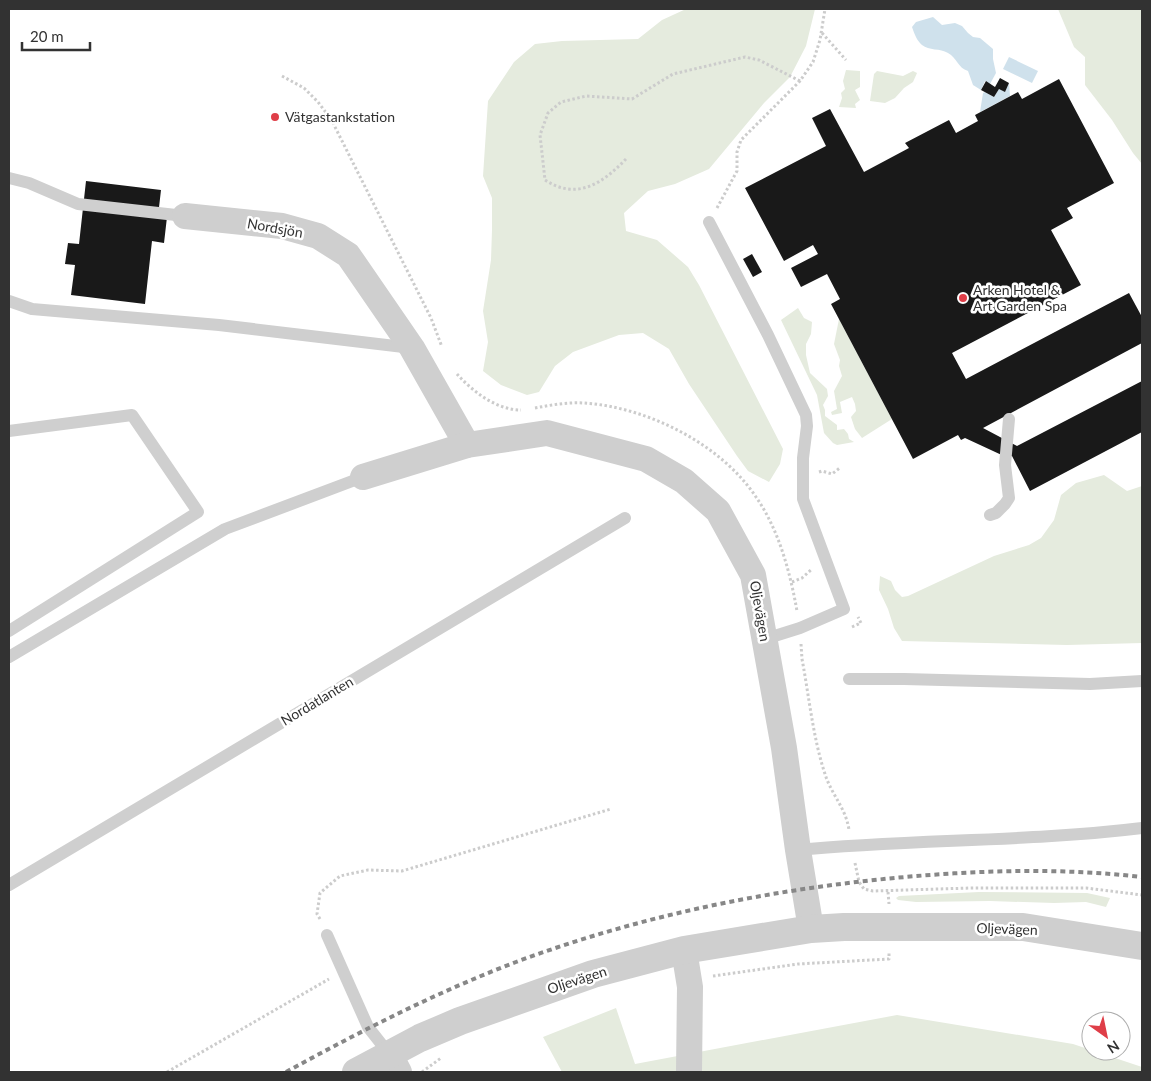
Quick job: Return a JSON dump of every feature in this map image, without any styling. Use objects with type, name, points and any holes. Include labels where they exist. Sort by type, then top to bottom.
[{"type":"street","name":"Nordsjön","points":[[185,216],[282,226],[318,236],[348,255],[412,348],[467,444]]},
{"type":"street","name":"Oljevägen","points":[[363,477],[467,444],[547,433],[646,459],[684,481],[718,511],[753,575],[784,748],[811,929]]},
{"type":"street","name":"Oljevägen","points":[[356,1072],[394,1064],[420,1038],[460,1021],[594,974],[684,950],[811,929],[844,927],[1023,927],[1142,946]]},
{"type":"street","points":[[684,950],[690,987],[689,1072]]},
{"type":"lane","name":"Nordsjön","points":[[9,178],[29,183],[78,204],[185,216]]},
{"type":"lane","points":[[709,222],[772,343],[806,416],[807,426],[802,458],[803,499],[844,609],[800,628],[765,639]]},
{"type":"lane","points":[[9,301],[32,309],[219,325],[412,348]]},
{"type":"lane","points":[[9,431],[132,415],[198,512],[9,631]]},
{"type":"lane","points":[[990,516],[1006,504],[1009,498],[1006,464],[1009,419]]},
{"type":"lane","points":[[9,657],[225,530],[363,477]]},
{"type":"lane","name":"Nordatlanten","points":[[9,885],[625,518]]},
{"type":"lane","points":[[849,679],[904,678],[1082,684],[1142,681]]},
{"type":"lane","points":[[798,850],[852,845],[1094,834],[1142,828]]},
{"type":"lane","points":[[327,935],[368,1028],[394,1064]]},
{"type":"path","points":[[709,222],[737,171],[737,152],[741,140],[800,81],[814,62],[825,9]]},
{"type":"path","points":[[821,33],[846,60]]},
{"type":"path","points":[[626,159],[611,174],[596,184],[580,190],[556,187],[545,180],[540,135],[548,113],[561,102],[586,96],[632,100],[673,74],[745,57],[759,60],[800,81]]},
{"type":"path","points":[[282,76],[304,88],[331,119],[431,318],[445,354]]},
{"type":"path","points":[[454,372],[479,394],[505,409],[520,410],[554,404],[583,403],[629,410],[663,423],[718,456],[756,496],[774,528],[792,582],[800,628],[802,659],[824,773],[832,792],[848,818],[859,882],[864,889],[874,891],[971,888],[1086,888],[1142,895]]},
{"type":"path","points":[[327,935],[317,914],[320,893],[340,876],[368,870],[402,871],[611,809]]},
{"type":"path","points":[[167,1072],[310,989],[342,968]]},
{"type":"shaded area","points":[[686,9],[815,9],[806,46],[790,77],[764,103],[709,169],[675,184],[648,191],[624,213],[626,231],[657,240],[688,267],[699,285],[783,449],[780,464],[769,482],[748,471],[689,384],[669,349],[643,333],[619,335],[573,352],[555,366],[539,392],[527,395],[501,385],[483,371],[488,342],[483,311],[491,260],[492,230],[492,198],[483,176],[488,101],[514,62],[535,44],[562,41],[638,39],[662,20]]},
{"type":"shaded area","points":[[1058,9],[1142,9],[1142,164],[1085,85],[1085,57],[1074,47]]},
{"type":"shaded area","points":[[846,70],[860,71],[860,87],[855,90],[860,100],[855,104],[856,108],[839,107],[842,98],[841,93],[845,89],[843,81]]},
{"type":"shaded area","points":[[877,71],[903,76],[913,71],[917,73],[913,82],[895,98],[885,103],[870,101],[874,74]]},
{"type":"shaded area","points":[[798,308],[804,318],[812,322],[811,334],[806,344],[806,355],[810,373],[827,389],[828,396],[823,405],[825,416],[837,425],[837,430],[844,429],[849,439],[854,442],[837,445],[824,433],[817,395],[781,320]]},
{"type":"shaded area","points":[[839,319],[892,419],[862,438],[855,429],[851,417],[856,411],[852,397],[840,402],[842,413],[832,415],[831,412],[837,409],[834,391],[842,376],[839,366],[840,360],[834,344]]},
{"type":"shaded area","points":[[1104,475],[1127,491],[1142,486],[1142,643],[1067,645],[902,641],[894,628],[879,590],[880,576],[891,581],[895,590],[902,597],[908,596],[994,556],[1029,545],[1041,538],[1054,520],[1061,495],[1076,483]]},
{"type":"shaded area","points":[[979,892],[1087,893],[1110,898],[1106,907],[1086,902],[916,902],[898,900],[896,898],[899,896]]},
{"type":"shaded area","points":[[616,1008],[635,1064],[897,1015],[1073,1044],[1081,1047],[1081,1061],[1124,1061],[1142,1067],[1142,1072],[562,1072],[543,1037]]},
{"type":"water","points":[[933,17],[942,25],[955,23],[962,26],[973,37],[980,38],[993,49],[996,73],[990,84],[985,81],[981,90],[973,85],[968,71],[962,68],[951,55],[945,51],[925,47],[920,43],[912,27],[916,22]]},
{"type":"water","points":[[1009,57],[1038,71],[1032,83],[1003,69]]},
{"type":"water","points":[[1009,83],[1010,96],[980,112],[983,93],[985,92],[994,97],[999,89],[1005,91]]},
{"type":"building","points":[[1000,78],[1009,83],[1005,92],[999,89],[994,97],[981,90],[986,81],[995,87]]},
{"type":"building","points":[[1059,79],[1114,183],[1067,208],[1073,218],[1051,230],[1081,285],[952,353],[966,379],[1129,293],[1142,317],[1142,343],[983,428],[1017,446],[1142,381],[1142,432],[1030,491],[1012,456],[1006,457],[965,438],[961,440],[958,435],[913,459],[831,304],[840,299],[827,274],[801,287],[791,268],[818,254],[813,245],[784,261],[745,188],[826,146],[812,118],[830,109],[864,172],[909,148],[905,143],[949,120],[956,133],[978,121],[975,115],[1018,92],[1022,99]]},
{"type":"building","points":[[86,181],[161,190],[158,216],[167,217],[164,243],[152,241],[145,304],[71,295],[75,265],[65,264],[68,243],[79,244]]},
{"type":"building","points":[[752,254],[762,272],[753,277],[743,259]]},
{"type":"railway","points":[[286,1072],[400,1013],[457,986],[516,962],[563,945],[708,906],[806,889],[905,877],[1054,871],[1142,877]]},
{"type":"place","name":"Vätgastankstation","points":[[275,117]]},
{"type":"place","name":"Arken Hotel & Art Garden Spa","points":[[963,298]]}]
